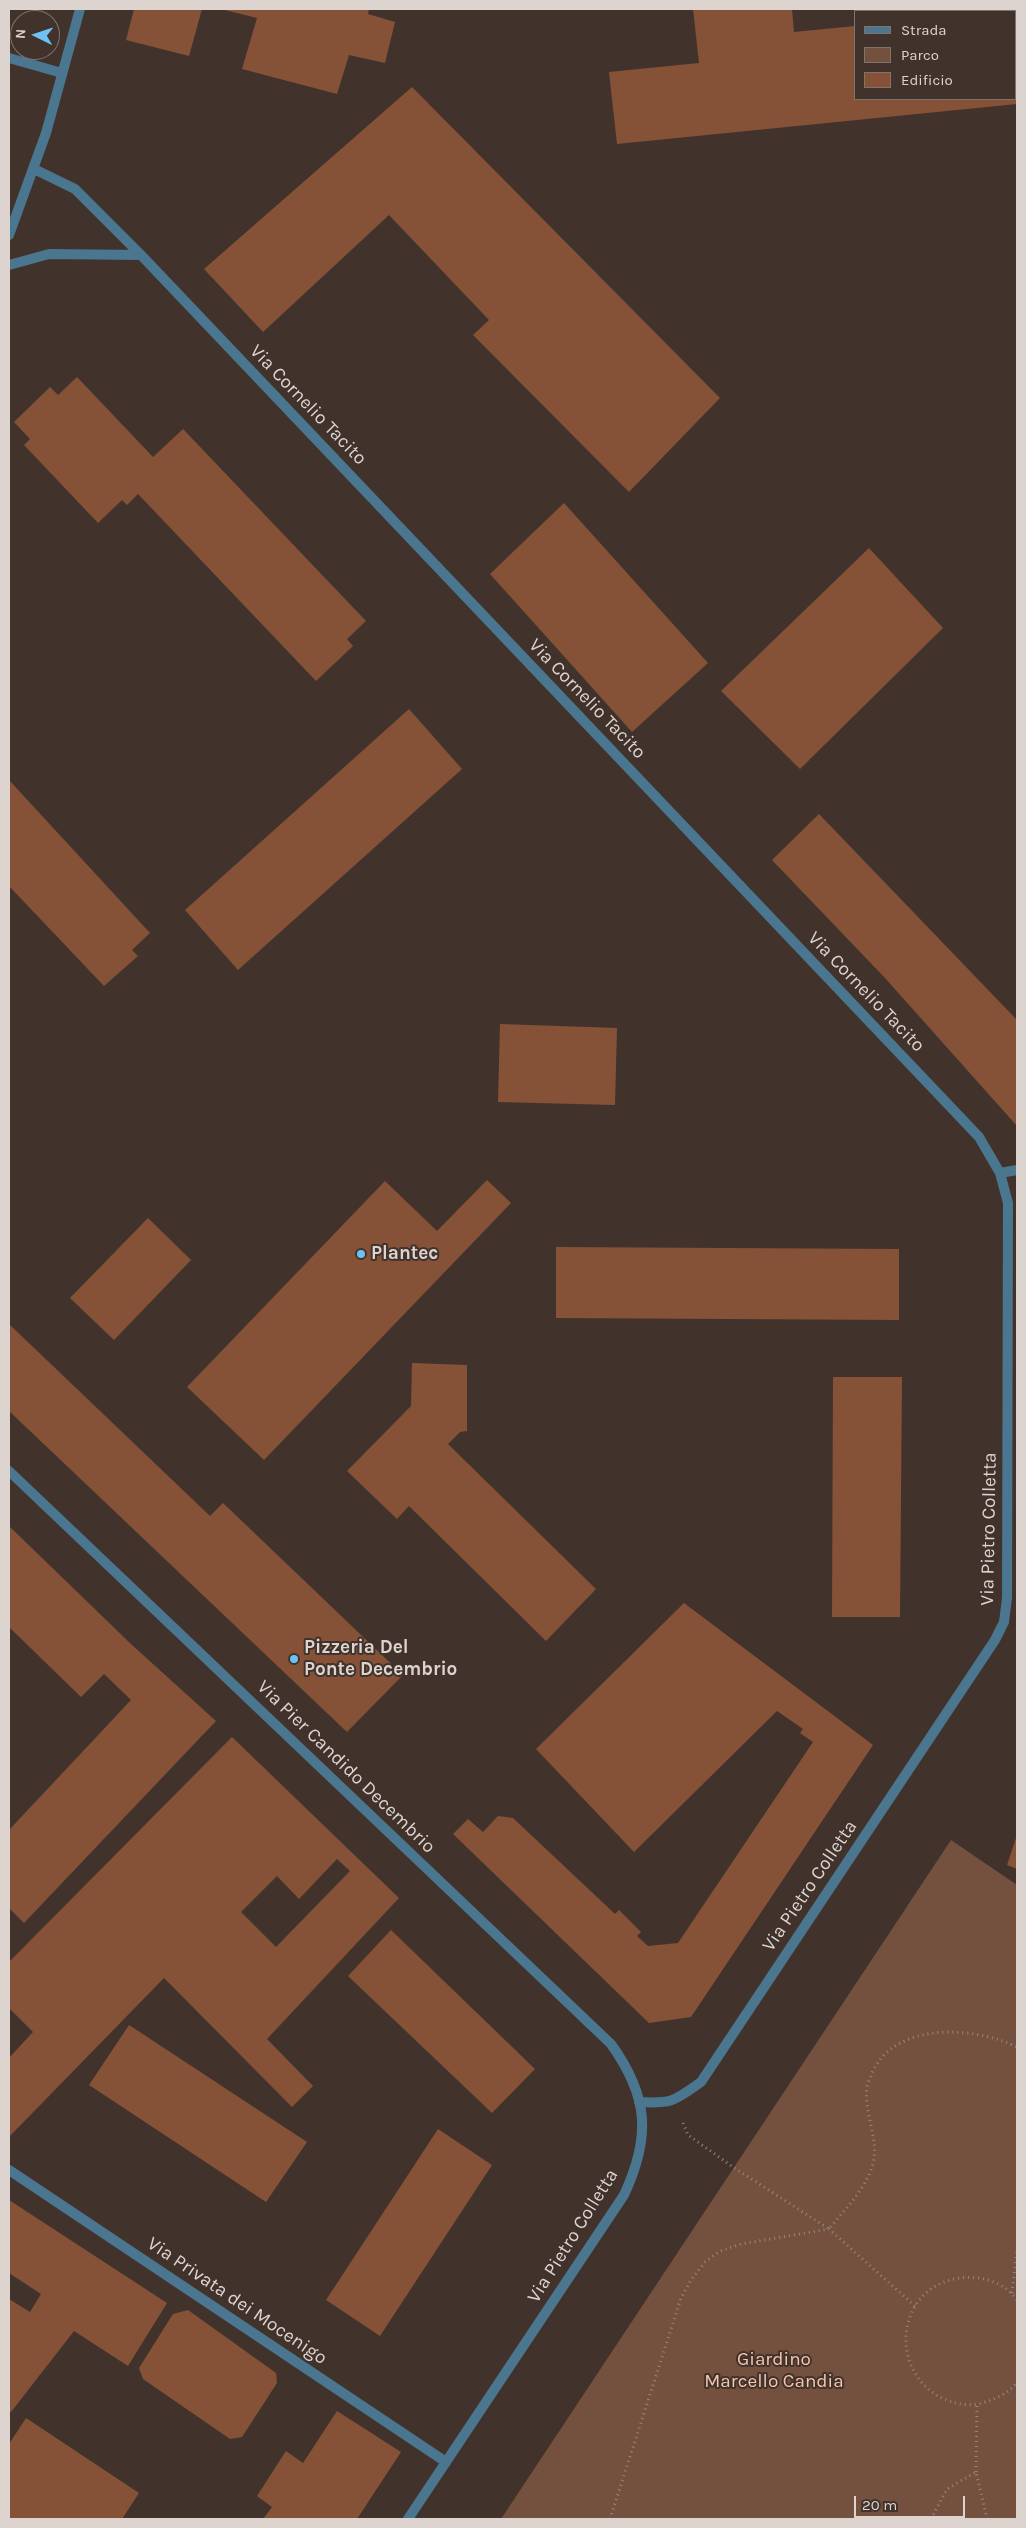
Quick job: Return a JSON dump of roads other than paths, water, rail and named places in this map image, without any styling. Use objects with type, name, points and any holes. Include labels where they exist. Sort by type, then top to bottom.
[{"type":"street","points":[[9,236],[34,169],[80,9]]},
{"type":"street","points":[[9,58],[62,73]]},
{"type":"street","name":"Via Cornelio Tacito","points":[[34,169],[75,189],[141,255],[979,1136],[1000,1172]]},
{"type":"street","points":[[9,265],[49,254],[141,255]]},
{"type":"street","points":[[1000,1172],[1017,1170]]},
{"type":"street","name":"Via Pietro Colletta","points":[[408,2519],[624,2195],[635,2170],[642,2146],[639,2102],[660,2103],[675,2101],[701,2082],[995,1640],[1004,1622],[1007,1598],[1008,1203],[1000,1172]]},
{"type":"street","name":"Via Pier Candido Decembrio","points":[[9,1471],[611,2044],[633,2081],[639,2102]]},
{"type":"street","name":"Via Privata dei Mocenigo","points":[[9,2170],[446,2462]]},
{"type":"place","name":"Plantec","points":[[361,1254]]},
{"type":"place","name":"Pizzeria Del Ponte Decembrio","points":[[294,1659]]},
{"type":"park label","name":"Giardino Marcello Candia","points":[[774,2371]]}]
